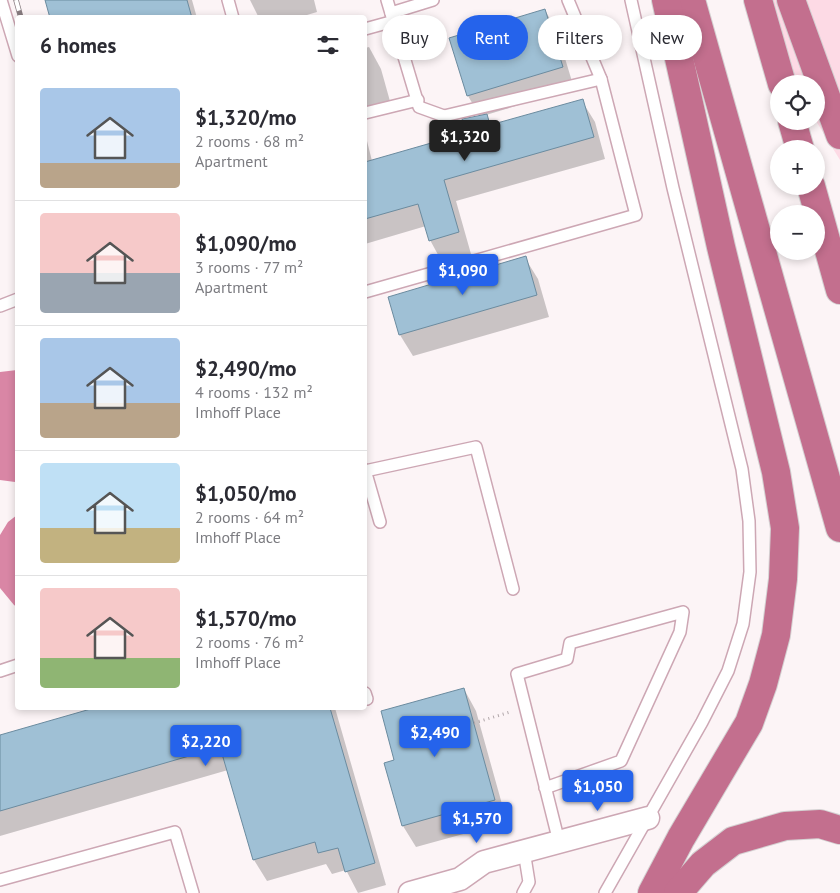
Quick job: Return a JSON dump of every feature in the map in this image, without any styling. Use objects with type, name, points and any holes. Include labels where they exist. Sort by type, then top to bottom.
[{"type":"highway","points":[[652,893],[681,838],[749,723],[764,684],[776,635],[783,579],[785,528],[776,472],[721,247],[666,0]]},
{"type":"highway","points":[[691,0],[840,528]]},
{"type":"highway","points":[[758,0],[779,75]]},
{"type":"highway","points":[[791,0],[840,135]]},
{"type":"highway","points":[[814,195],[840,290]]},
{"type":"highway","points":[[678,893],[703,864],[733,841],[785,826],[820,824],[840,830]]},
{"type":"street","points":[[410,893],[460,886],[484,862],[648,818]]},
{"type":"lane","points":[[1,0],[15,46]]},
{"type":"lane","points":[[228,0],[232,15]]},
{"type":"lane","points":[[388,0],[392,15]]},
{"type":"lane","points":[[397,15],[433,0]]},
{"type":"lane","points":[[367,291],[636,215],[601,79],[568,0]]},
{"type":"lane","points":[[605,893],[702,722],[728,671],[743,624],[750,572],[749,520],[742,469],[673,188],[631,0]]},
{"type":"lane","points":[[367,28],[382,21]]},
{"type":"lane","points":[[405,60],[419,107],[444,116],[601,79]]},
{"type":"lane","points":[[367,113],[418,100]]},
{"type":"lane","points":[[0,306],[15,300]]},
{"type":"lane","points":[[367,471],[476,447],[513,589]]},
{"type":"lane","points":[[367,478],[380,522]]},
{"type":"lane","points":[[545,788],[621,761],[680,632],[683,612],[570,643],[567,659],[517,674],[525,708],[545,788],[559,842]]},
{"type":"lane","points":[[0,671],[15,666]]},
{"type":"lane","points":[[0,880],[175,832],[193,893]]},
{"type":"lane","points":[[523,893],[529,882],[524,851]]},
{"type":"path","points":[[474,723],[525,708]]},
{"type":"shaded area","points":[[759,0],[840,0],[840,160],[822,130],[825,130],[825,75],[790,75]]},
{"type":"shaded area","points":[[15,370],[15,482],[0,480],[0,372]]},
{"type":"shaded area","points":[[15,517],[15,606],[0,588],[0,535],[8,522]]},
{"type":"building","points":[[45,0],[187,0],[191,15],[49,15]]},
{"type":"building","points":[[545,9],[547,15],[538,15],[538,60],[561,60],[563,67],[467,96],[449,38],[457,36],[457,60],[528,60],[528,15],[525,15]]},
{"type":"building","points":[[583,99],[594,137],[444,180],[459,232],[429,241],[418,204],[367,218],[367,161],[466,133],[462,119],[487,114],[490,125]]},
{"type":"building","points":[[526,256],[537,295],[399,335],[388,297]]},
{"type":"building","points":[[464,688],[495,800],[402,826],[384,763],[394,760],[381,711]]},
{"type":"building","points":[[87,710],[331,710],[375,863],[345,872],[338,848],[318,853],[315,842],[253,860],[220,747],[0,811],[0,735]]},
{"type":"railway","points":[[16,0],[20,15]]}]
